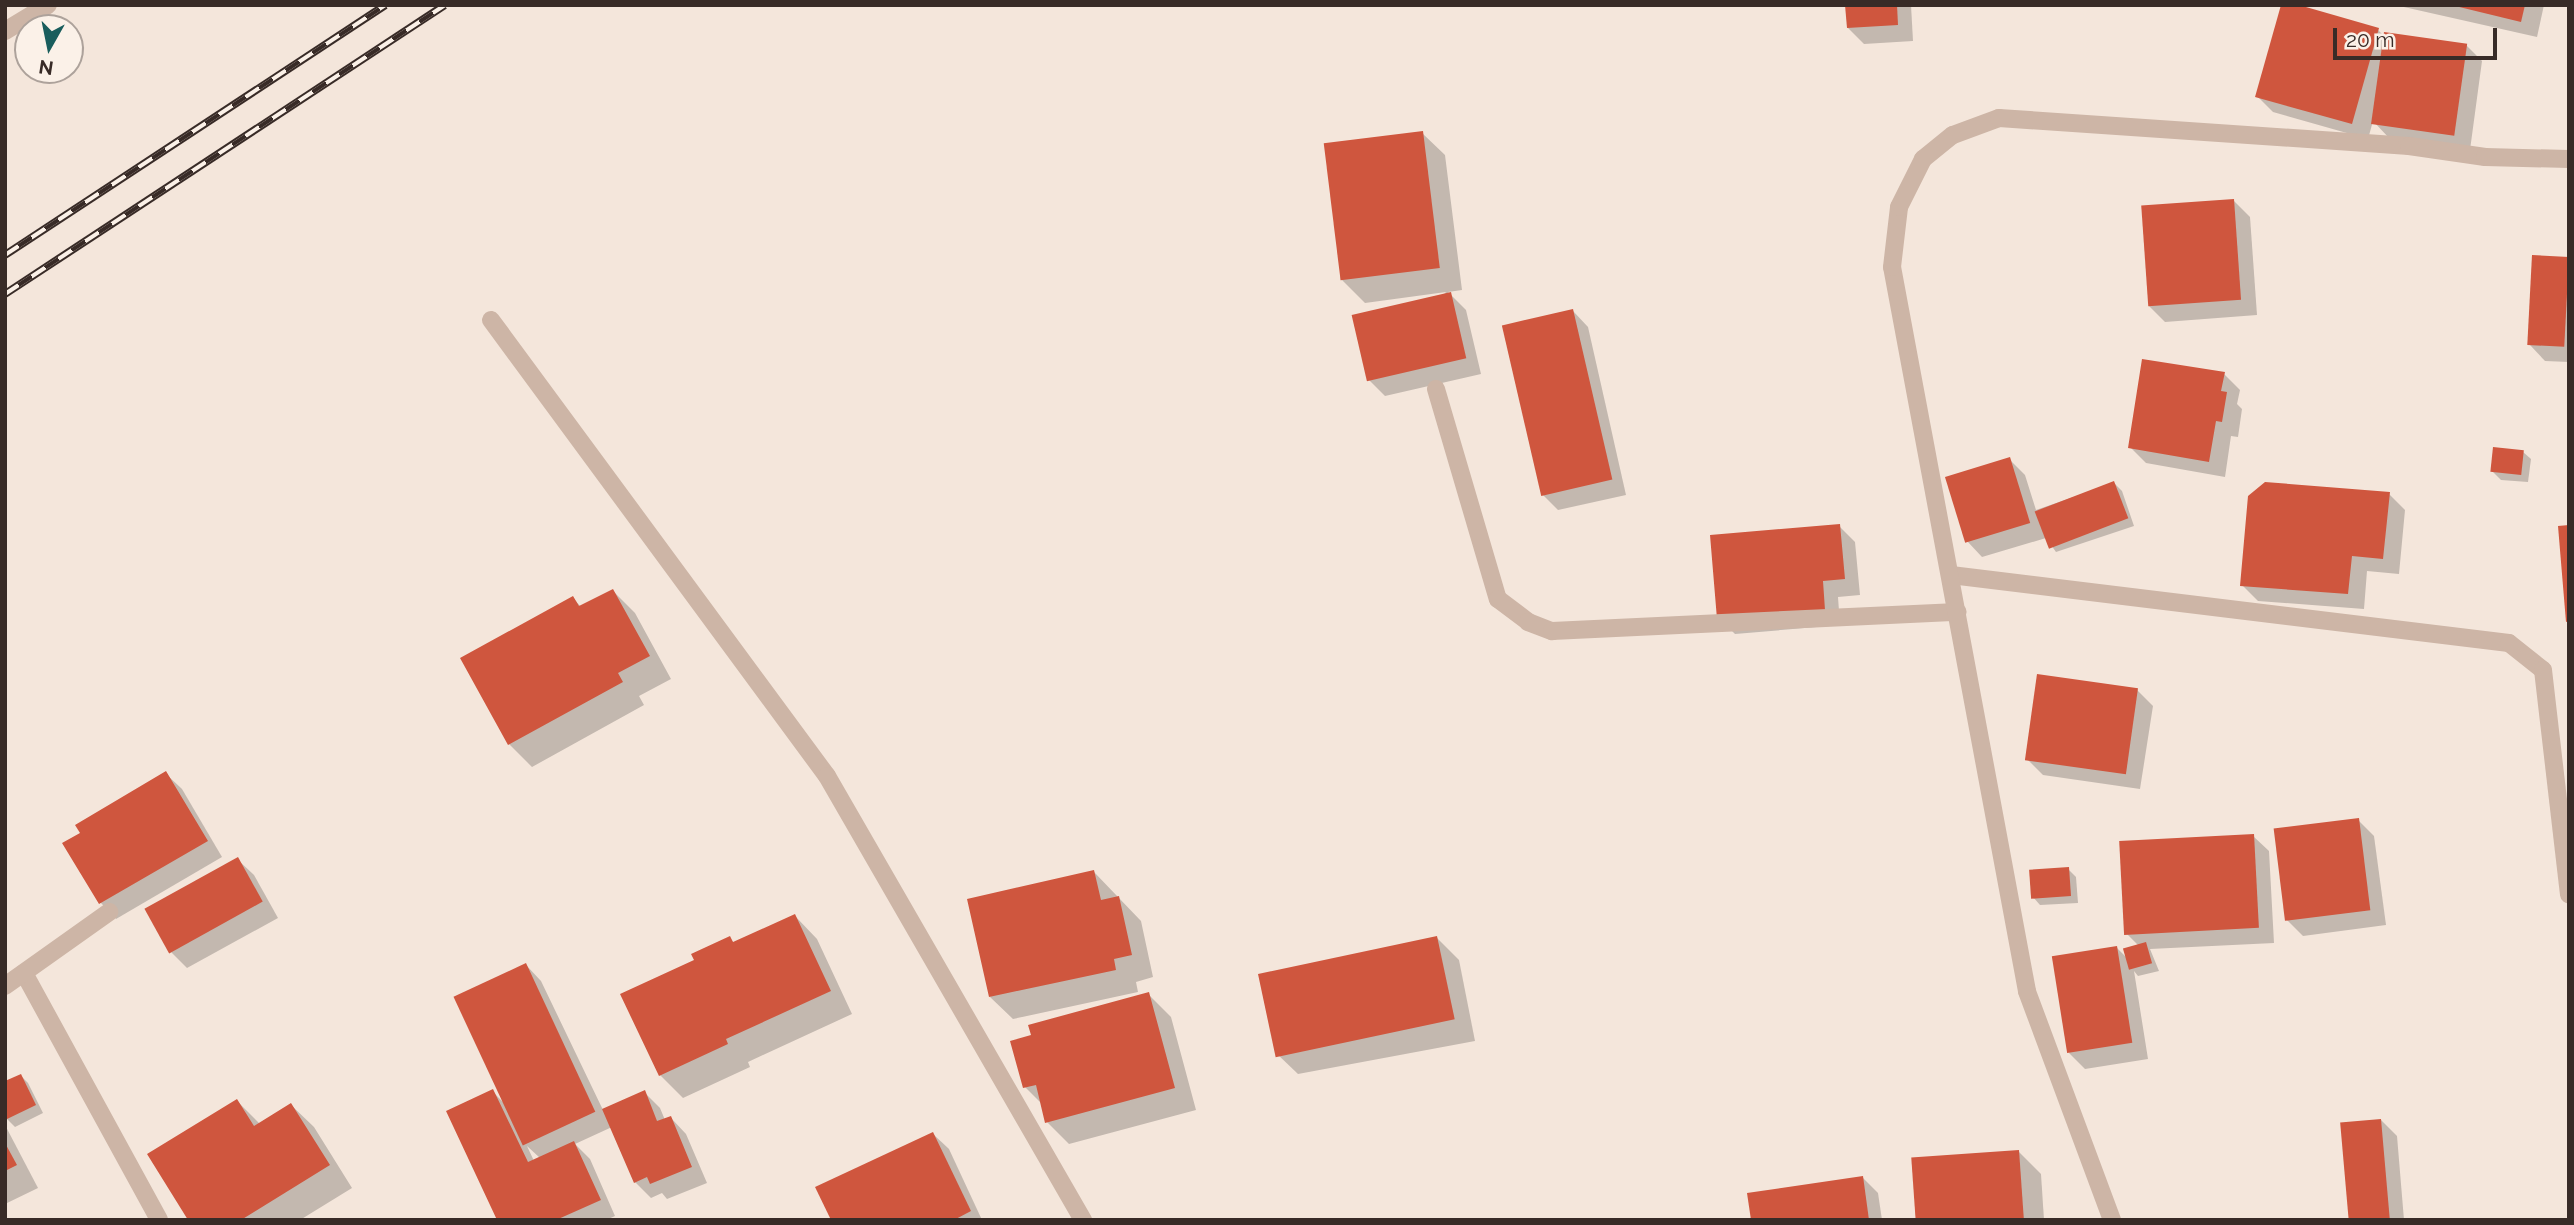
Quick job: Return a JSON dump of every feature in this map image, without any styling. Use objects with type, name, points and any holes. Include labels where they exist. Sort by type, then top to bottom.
[{"type":"street","points":[[5,31],[48,5]]},
{"type":"street","points":[[2112,1220],[2027,990],[1892,267],[1899,207],[1923,159],[1953,135],[1999,118],[2409,146],[2485,157],[2569,159]]},
{"type":"street","points":[[491,320],[827,776],[1083,1220]]},
{"type":"street","points":[[1436,389],[1498,599],[1528,622],[1552,631],[1958,612]]},
{"type":"street","points":[[1951,575],[2509,643],[2543,670],[2569,894]]},
{"type":"street","points":[[5,986],[109,912]]},
{"type":"street","points":[[24,973],[159,1220]]},
{"type":"building","points":[[1845,5],[1897,5],[1898,25],[1847,28]]},
{"type":"building","points":[[2281,5],[2299,5],[2379,28],[2352,124],[2255,97]]},
{"type":"building","points":[[2451,5],[2525,5],[2521,22]]},
{"type":"building","points":[[2384,32],[2467,44],[2454,136],[2371,124]]},
{"type":"building","points":[[1423,131],[1440,268],[1341,280],[1324,143]]},
{"type":"building","points":[[2234,199],[2241,300],[2148,306],[2141,205]]},
{"type":"building","points":[[2532,255],[2569,257],[2564,347],[2527,345]]},
{"type":"building","points":[[1451,292],[1466,358],[1367,381],[1352,315]]},
{"type":"building","points":[[1573,309],[1612,480],[1541,496],[1502,325]]},
{"type":"building","points":[[2142,359],[2225,372],[2221,391],[2227,392],[2222,422],[2216,421],[2209,462],[2128,448]]},
{"type":"building","points":[[2493,447],[2524,450],[2521,475],[2490,472]]},
{"type":"building","points":[[2010,457],[2030,523],[1965,543],[1945,477]]},
{"type":"building","points":[[2114,481],[2128,518],[2049,549],[2035,511]]},
{"type":"building","points":[[2265,482],[2390,492],[2383,559],[2352,556],[2348,594],[2240,586],[2248,496]]},
{"type":"building","points":[[1840,524],[1845,579],[1823,581],[1825,610],[1717,619],[1710,535]]},
{"type":"building","points":[[2569,525],[2569,621],[2566,622],[2558,526]]},
{"type":"building","points":[[613,589],[650,656],[618,673],[623,682],[508,745],[460,658],[573,596],[579,606]]},
{"type":"building","points":[[2037,674],[2138,688],[2126,774],[2025,760]]},
{"type":"building","points":[[166,771],[208,841],[99,904],[62,843],[80,833],[75,825]]},
{"type":"building","points":[[2359,818],[2370,910],[2285,921],[2274,828]]},
{"type":"building","points":[[2254,834],[2259,928],[2124,935],[2119,841]]},
{"type":"building","points":[[238,857],[263,902],[169,953],[144,909]]},
{"type":"building","points":[[2069,867],[2071,896],[2031,899],[2029,870]]},
{"type":"building","points":[[1094,870],[1101,900],[1119,896],[1132,955],[1114,959],[1116,970],[989,997],[967,899]]},
{"type":"building","points":[[795,914],[831,991],[726,1039],[728,1044],[659,1076],[620,994],[694,960],[691,954],[730,936],[733,942]]},
{"type":"building","points":[[1437,936],[1455,1019],[1276,1057],[1258,974]]},
{"type":"building","points":[[2146,942],[2152,963],[2129,970],[2123,949]]},
{"type":"building","points":[[2117,946],[2132,1043],[2067,1053],[2052,956]]},
{"type":"building","points":[[526,963],[595,1112],[523,1145],[453,997]]},
{"type":"building","points":[[1149,992],[1175,1088],[1045,1123],[1036,1085],[1023,1088],[1010,1041],[1031,1035],[1028,1025]]},
{"type":"building","points":[[21,1074],[36,1105],[5,1120],[5,1081]]},
{"type":"building","points":[[493,1089],[528,1162],[574,1141],[601,1200],[556,1220],[497,1220],[446,1111]]},
{"type":"building","points":[[645,1090],[657,1121],[671,1116],[692,1167],[650,1184],[647,1177],[634,1183],[602,1109]]},
{"type":"building","points":[[237,1099],[254,1126],[291,1103],[330,1165],[241,1220],[188,1220],[147,1154]]},
{"type":"building","points":[[2381,1119],[2390,1219],[2349,1220],[2340,1123]]},
{"type":"building","points":[[933,1132],[971,1211],[954,1220],[831,1220],[815,1187]]},
{"type":"building","points":[[5,1143],[17,1165],[5,1171]]},
{"type":"building","points":[[2019,1150],[2024,1220],[1916,1220],[1911,1158]]},
{"type":"building","points":[[1863,1176],[1869,1220],[1751,1220],[1747,1193]]},
{"type":"railway","points":[[5,255],[385,5]]},
{"type":"railway","points":[[5,294],[445,5]]}]
